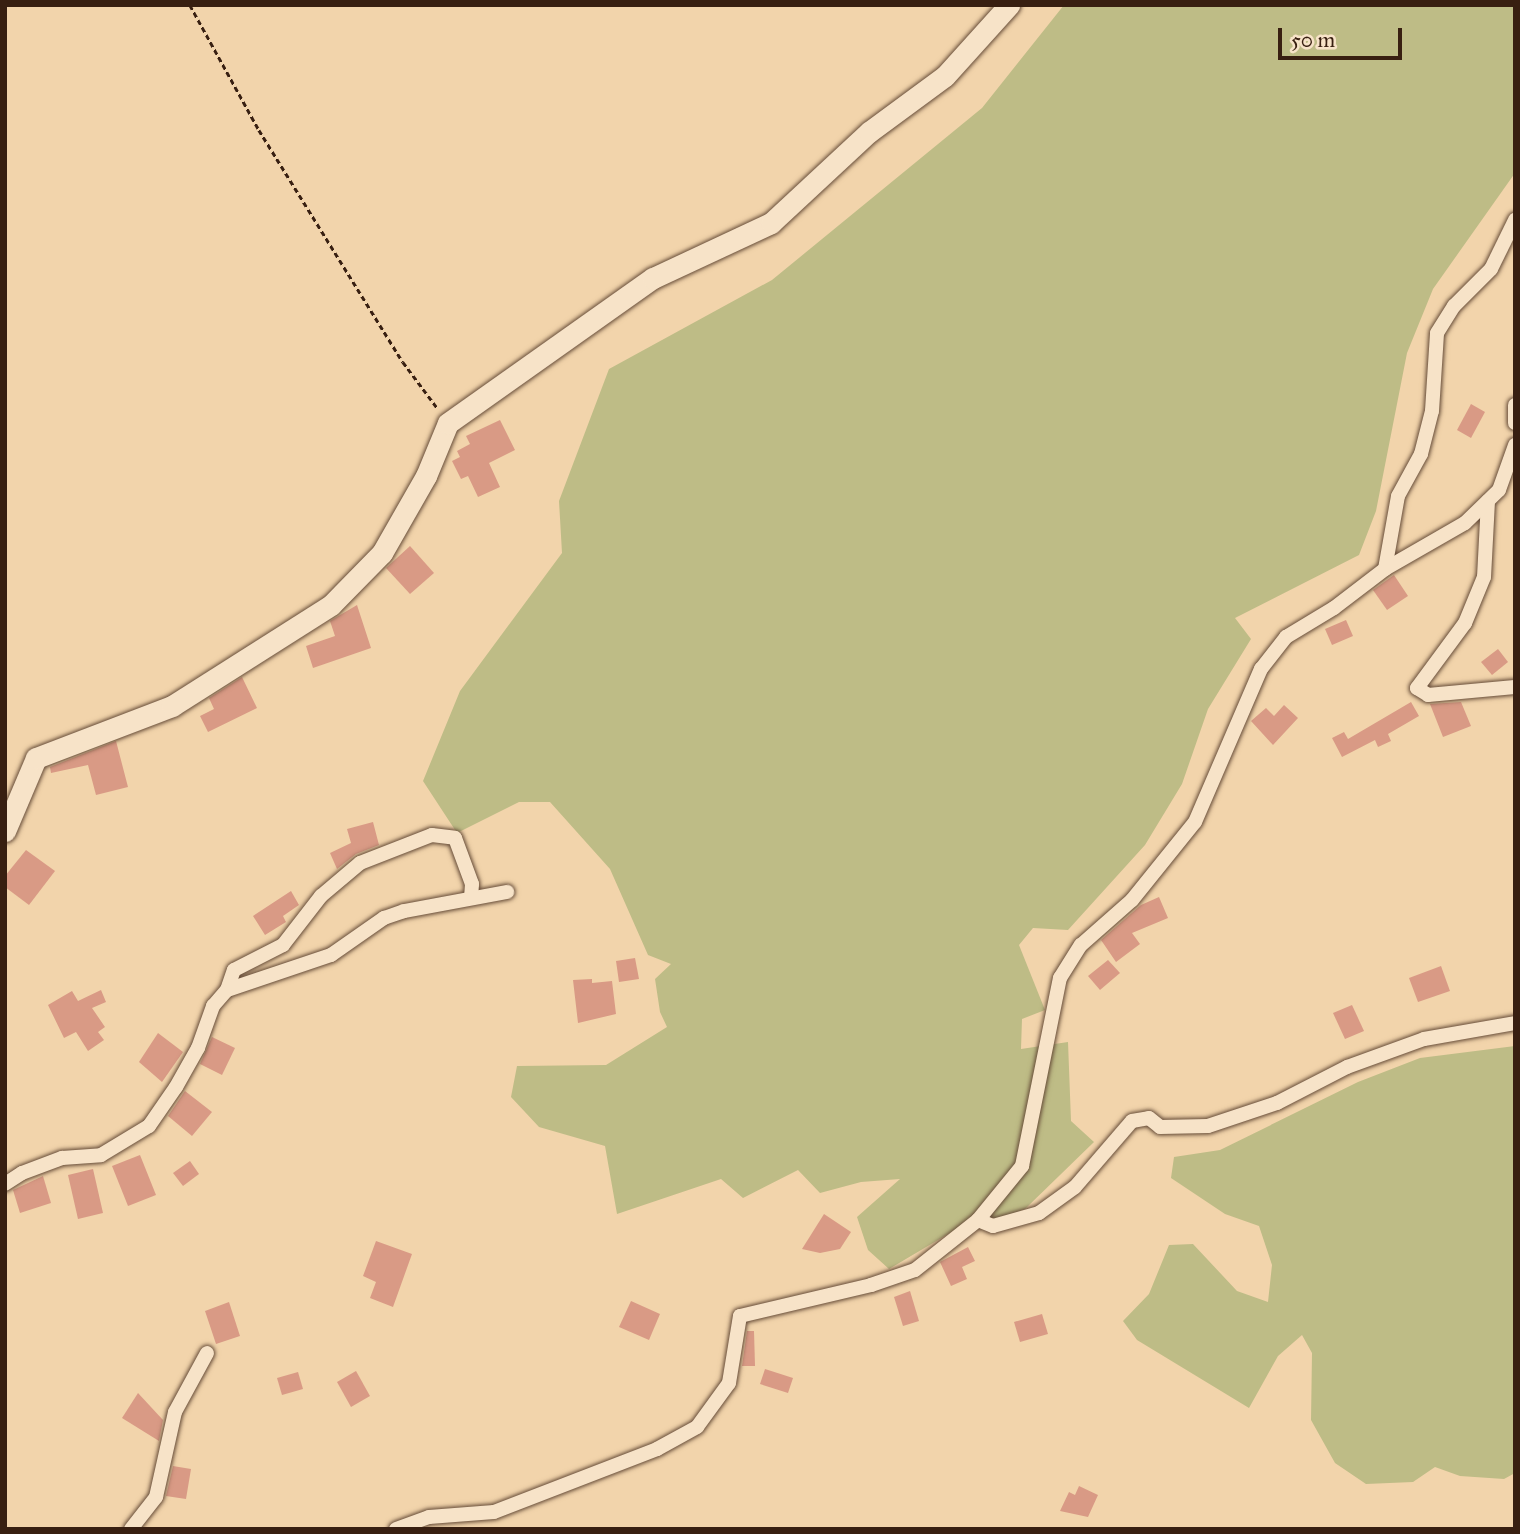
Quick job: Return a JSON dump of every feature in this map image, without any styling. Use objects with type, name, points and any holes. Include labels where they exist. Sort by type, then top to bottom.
[{"type":"street","points":[[5,831],[36,758],[172,706],[331,605],[382,553],[426,477],[448,423],[653,278],[771,223],[869,132],[945,76],[1009,5]]},
{"type":"street","points":[[1385,569],[1398,496],[1421,454],[1432,411],[1437,333],[1454,306],[1491,269],[1515,220]]},
{"type":"street","points":[[1515,405],[1515,423]]},
{"type":"street","points":[[396,1529],[429,1517],[494,1512],[656,1449],[697,1427],[729,1383],[740,1316],[871,1285],[915,1270],[978,1220],[994,1195],[1022,1166],[1060,978],[1081,945],[1132,900],[1195,822],[1261,669],[1286,637],[1334,608],[1385,569],[1465,523],[1499,490],[1515,445]]},
{"type":"street","points":[[1488,500],[1484,577],[1465,623],[1417,688],[1428,695],[1515,687]]},
{"type":"street","points":[[5,1184],[22,1172],[62,1158],[101,1155],[149,1126],[176,1087],[198,1048],[213,1006],[227,990],[234,970],[283,945],[321,896],[360,863],[432,835],[455,838],[472,884],[471,898]]},
{"type":"street","points":[[227,990],[331,955],[384,918],[507,892]]},
{"type":"street","points":[[978,1220],[993,1226],[1039,1213],[1075,1187],[1124,1125],[1132,1121],[1149,1118],[1160,1127],[1208,1126],[1277,1103],[1347,1066],[1424,1039],[1515,1023]]},
{"type":"street","points":[[131,1529],[156,1497],[174,1412],[206,1353]]},
{"type":"path","points":[[190,5],[259,130],[403,362],[448,423]]},
{"type":"shaded area","points":[[1064,5],[1515,5],[1515,173],[1433,289],[1407,353],[1376,511],[1359,555],[1235,618],[1251,639],[1208,709],[1182,784],[1145,845],[1068,930],[1033,928],[1019,945],[1045,1010],[1022,1019],[1021,1049],[1068,1042],[1071,1121],[1094,1142],[1025,1209],[997,1221],[979,1208],[965,1224],[889,1269],[868,1250],[857,1217],[900,1179],[861,1182],[820,1193],[798,1170],[743,1198],[721,1179],[617,1214],[605,1146],[539,1127],[511,1097],[517,1066],[606,1065],[667,1027],[660,1012],[655,979],[671,964],[648,955],[610,869],[550,802],[519,802],[457,833],[423,781],[460,691],[562,553],[559,501],[609,369],[772,280],[982,108]]},
{"type":"shaded area","points":[[1515,1046],[1515,1473],[1504,1479],[1460,1476],[1435,1467],[1413,1482],[1366,1484],[1335,1463],[1311,1420],[1312,1353],[1302,1335],[1278,1356],[1249,1408],[1137,1340],[1123,1321],[1149,1294],[1169,1245],[1193,1244],[1237,1291],[1268,1302],[1272,1265],[1259,1226],[1225,1214],[1171,1178],[1174,1157],[1220,1150],[1358,1082],[1420,1058]]},
{"type":"building","points":[[1471,404],[1485,412],[1471,438],[1457,430]]},
{"type":"building","points":[[500,420],[515,450],[489,463],[500,487],[478,497],[468,476],[461,479],[452,461],[460,457],[457,451],[470,444],[466,436]]},
{"type":"building","points":[[410,546],[434,573],[410,594],[386,568]]},
{"type":"building","points":[[1394,575],[1408,596],[1387,610],[1373,590]]},
{"type":"building","points":[[357,605],[371,648],[313,668],[306,646],[335,636],[330,621]]},
{"type":"building","points":[[1346,620],[1353,636],[1332,645],[1325,629]]},
{"type":"building","points":[[1498,649],[1508,662],[1492,675],[1481,662]]},
{"type":"building","points":[[242,677],[257,708],[208,732],[200,716],[214,709],[209,698]]},
{"type":"building","points":[[1411,702],[1419,716],[1388,734],[1391,741],[1378,747],[1375,740],[1342,757],[1332,738],[1344,732],[1348,739]]},
{"type":"building","points":[[1461,702],[1471,726],[1443,737],[1430,704]]},
{"type":"building","points":[[1284,705],[1298,718],[1273,745],[1251,721],[1266,708],[1274,716]]},
{"type":"building","points":[[116,741],[128,787],[96,795],[88,765],[51,773],[50,767]]},
{"type":"building","points":[[373,822],[379,845],[356,854],[337,869],[330,853],[351,843],[347,829]]},
{"type":"building","points":[[26,850],[55,871],[29,905],[5,887],[5,876]]},
{"type":"building","points":[[291,891],[299,905],[283,916],[286,922],[265,935],[253,916]]},
{"type":"building","points":[[1159,897],[1168,918],[1132,933],[1140,944],[1116,962],[1101,940],[1141,905]]},
{"type":"building","points":[[635,958],[639,979],[619,982],[616,961]]},
{"type":"building","points":[[1108,960],[1120,973],[1100,990],[1088,976]]},
{"type":"building","points":[[1441,966],[1450,991],[1418,1002],[1409,978]]},
{"type":"building","points":[[592,979],[592,983],[612,981],[616,1014],[578,1023],[573,980]]},
{"type":"building","points":[[101,990],[106,1002],[92,1008],[105,1027],[98,1032],[104,1040],[88,1051],[76,1032],[64,1038],[48,1005],[72,991],[78,1001]]},
{"type":"building","points":[[1352,1005],[1364,1031],[1345,1039],[1333,1013]]},
{"type":"building","points":[[158,1033],[183,1052],[162,1082],[139,1062]]},
{"type":"building","points":[[212,1037],[235,1048],[222,1075],[200,1064]]},
{"type":"building","points":[[185,1091],[212,1112],[192,1136],[168,1116]]},
{"type":"building","points":[[140,1155],[156,1195],[128,1206],[112,1166]]},
{"type":"building","points":[[190,1161],[199,1174],[183,1186],[173,1173]]},
{"type":"building","points":[[93,1169],[103,1213],[78,1219],[68,1175]]},
{"type":"building","points":[[43,1176],[51,1203],[20,1213],[13,1190]]},
{"type":"building","points":[[824,1214],[851,1232],[840,1249],[820,1253],[802,1249]]},
{"type":"building","points":[[376,1241],[412,1254],[393,1307],[370,1298],[376,1282],[363,1276]]},
{"type":"building","points":[[968,1247],[975,1261],[962,1267],[967,1279],[951,1286],[940,1262]]},
{"type":"building","points":[[910,1291],[919,1321],[903,1326],[894,1297]]},
{"type":"building","points":[[631,1301],[660,1314],[649,1340],[619,1327]]},
{"type":"building","points":[[229,1302],[240,1336],[216,1344],[205,1311]]},
{"type":"building","points":[[1042,1314],[1048,1334],[1020,1342],[1014,1322]]},
{"type":"building","points":[[747,1331],[754,1331],[755,1366],[742,1366]]},
{"type":"building","points":[[765,1369],[793,1378],[788,1393],[760,1384]]},
{"type":"building","points":[[356,1371],[370,1396],[351,1407],[337,1382]]},
{"type":"building","points":[[298,1372],[303,1389],[282,1395],[277,1378]]},
{"type":"building","points":[[138,1393],[163,1420],[159,1441],[122,1418]]},
{"type":"building","points":[[173,1466],[191,1469],[186,1499],[166,1496]]},
{"type":"building","points":[[1079,1486],[1098,1495],[1088,1517],[1060,1511],[1069,1492],[1075,1495]]}]
